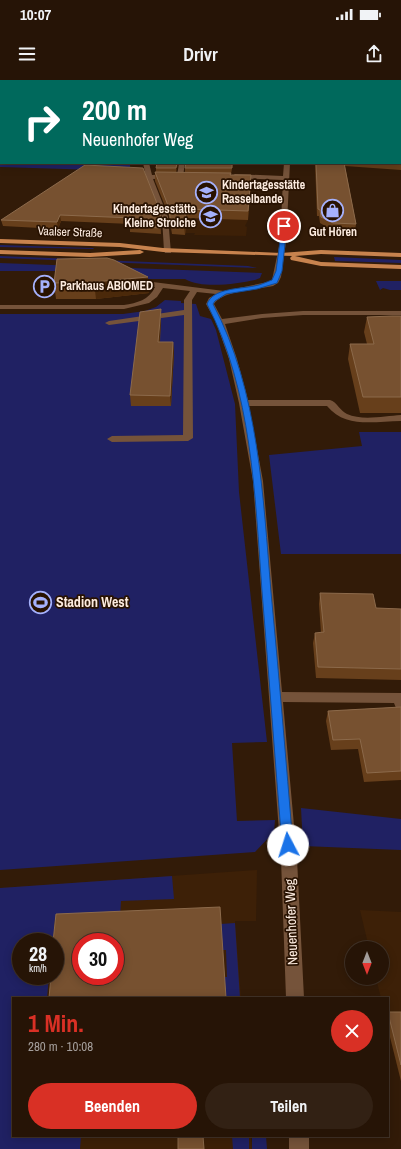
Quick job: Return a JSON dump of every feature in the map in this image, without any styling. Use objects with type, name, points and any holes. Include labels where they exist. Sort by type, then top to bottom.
[{"type":"main road","name":"Vaalser Straße","points":[[0,241],[120,245],[166,250],[281,255],[321,252],[401,255]]},
{"type":"main road","name":"Vaalser Straße","points":[[0,252],[90,255],[166,250]]},
{"type":"main road","name":"Vaalser Straße","points":[[281,255],[321,264],[401,267]]},
{"type":"street","points":[[146,164],[149,177],[165,217],[166,250]]},
{"type":"street","points":[[180,176],[182,164]]},
{"type":"street","points":[[144,285],[160,285],[224,293],[275,282],[279,271],[281,255],[285,215],[287,164]]},
{"type":"street","points":[[149,177],[188,176]]},
{"type":"street","points":[[227,176],[286,178]]},
{"type":"street","points":[[0,307],[124,307],[137,305],[149,300],[157,292],[160,285]]},
{"type":"street","points":[[112,439],[188,438],[188,300],[195,289]]},
{"type":"street","name":"Neuenhofer Weg","points":[[224,293],[212,300],[210,304],[220,322],[233,359],[244,403],[258,481],[289,859],[295,997]]},
{"type":"street","points":[[109,323],[188,312]]},
{"type":"street","points":[[220,322],[262,316],[303,313],[401,313]]},
{"type":"street","points":[[244,403],[330,403],[335,410],[345,416],[357,418],[401,418]]},
{"type":"street","points":[[275,697],[399,698],[401,704]]},
{"type":"street","points":[[299,1137],[299,1149]]},
{"type":"shaded area","points":[[0,164],[130,164],[130,171],[0,167]]},
{"type":"shaded area","name":"Kindertagesstätte Kleine Strolche","points":[[161,179],[213,189],[250,190],[248,220],[245,226],[247,227],[246,236],[194,235],[195,233],[178,233]]},
{"type":"shaded area","points":[[0,245],[93,248],[94,249],[0,247]]},
{"type":"shaded area","points":[[0,256],[248,266],[257,268],[0,258]]},
{"type":"shaded area","points":[[334,257],[401,260],[401,263],[335,261]]},
{"type":"shaded area","points":[[0,263],[262,273],[260,278],[255,280],[210,285],[200,284],[185,279],[133,279],[108,271],[0,271]]},
{"type":"shaded area","points":[[376,281],[401,281],[401,290],[390,290],[383,288],[380,290]]},
{"type":"shaded area","points":[[165,300],[196,304],[200,316],[211,319],[216,330],[235,404],[239,492],[267,742],[232,743],[237,821],[275,820],[274,832],[255,852],[0,870],[0,314],[123,314],[145,311],[156,307]]},
{"type":"shaded area","points":[[359,432],[401,432],[401,554],[281,554],[269,455],[362,446]]},
{"type":"shaded area","points":[[301,808],[401,819],[401,850],[303,846]]},
{"type":"shaded area","points":[[257,870],[256,921],[235,921],[241,997],[12,997],[12,1137],[251,1137],[252,1149],[0,1149],[0,888]]},
{"type":"shaded area","points":[[172,876],[174,899],[121,901],[120,917],[55,919],[54,933],[12,933],[12,985],[48,985],[47,997],[12,997],[12,1137],[81,1137],[80,1149],[0,1149],[0,888]]},
{"type":"shaded area","points":[[360,910],[401,912],[401,1082],[389,1033],[389,997],[381,997],[378,985],[389,985],[389,941],[367,941]]},
{"type":"shaded area","points":[[235,923],[240,997],[224,997],[223,977],[227,977],[226,950],[222,950],[220,924]]},
{"type":"shaded area","points":[[232,1137],[249,1137],[249,1149],[233,1149]]},
{"type":"shaded area","points":[[252,1137],[266,1137],[267,1149],[252,1149]]},
{"type":"building","points":[[157,164],[177,164],[176,168],[156,168]]},
{"type":"building","points":[[186,164],[232,164],[232,168],[185,168]]},
{"type":"building","points":[[316,164],[344,164],[356,224],[333,223],[321,217],[320,210],[318,209]]},
{"type":"building","points":[[85,165],[143,168],[160,211],[161,228],[130,226],[133,218],[60,215],[57,222],[1,220]]},
{"type":"building","points":[[155,172],[231,173],[230,175],[251,175],[248,211],[187,209],[184,226],[171,226],[169,208]]},
{"type":"building","points":[[107,258],[148,277],[94,282],[54,283],[57,259]]},
{"type":"building","points":[[161,309],[158,342],[173,342],[170,396],[130,395],[140,312]]},
{"type":"building","points":[[401,316],[401,397],[363,397],[350,344],[374,344],[367,317]]},
{"type":"building","points":[[320,593],[373,594],[376,608],[401,609],[401,669],[318,667],[315,633],[324,632]]},
{"type":"building","points":[[401,707],[401,771],[367,773],[360,739],[333,740],[328,711]]},
{"type":"building","points":[[220,907],[226,997],[49,997],[50,985],[64,985],[64,933],[54,933],[56,914]]},
{"type":"building","points":[[389,1012],[401,1012],[401,1065],[389,1017]]},
{"type":"building","points":[[178,1137],[203,1137],[204,1149],[178,1149]]},
{"type":"place","name":"Kindertagesstätte Rasselbande","points":[[207,192]]},
{"type":"place","name":"Gut Hören","points":[[333,211]]},
{"type":"place","name":"Kindertagesstätte Kleine Strolche","points":[[211,216]]},
{"type":"place","name":"Parkhaus ABIOMED","points":[[44,286]]},
{"type":"place","name":"Stadion West","points":[[41,602]]},
{"type":"route","points":[[284,226],[279,271],[275,282],[224,293],[217,296],[210,304],[220,322],[233,359],[244,403],[258,481],[288,845]]}]
